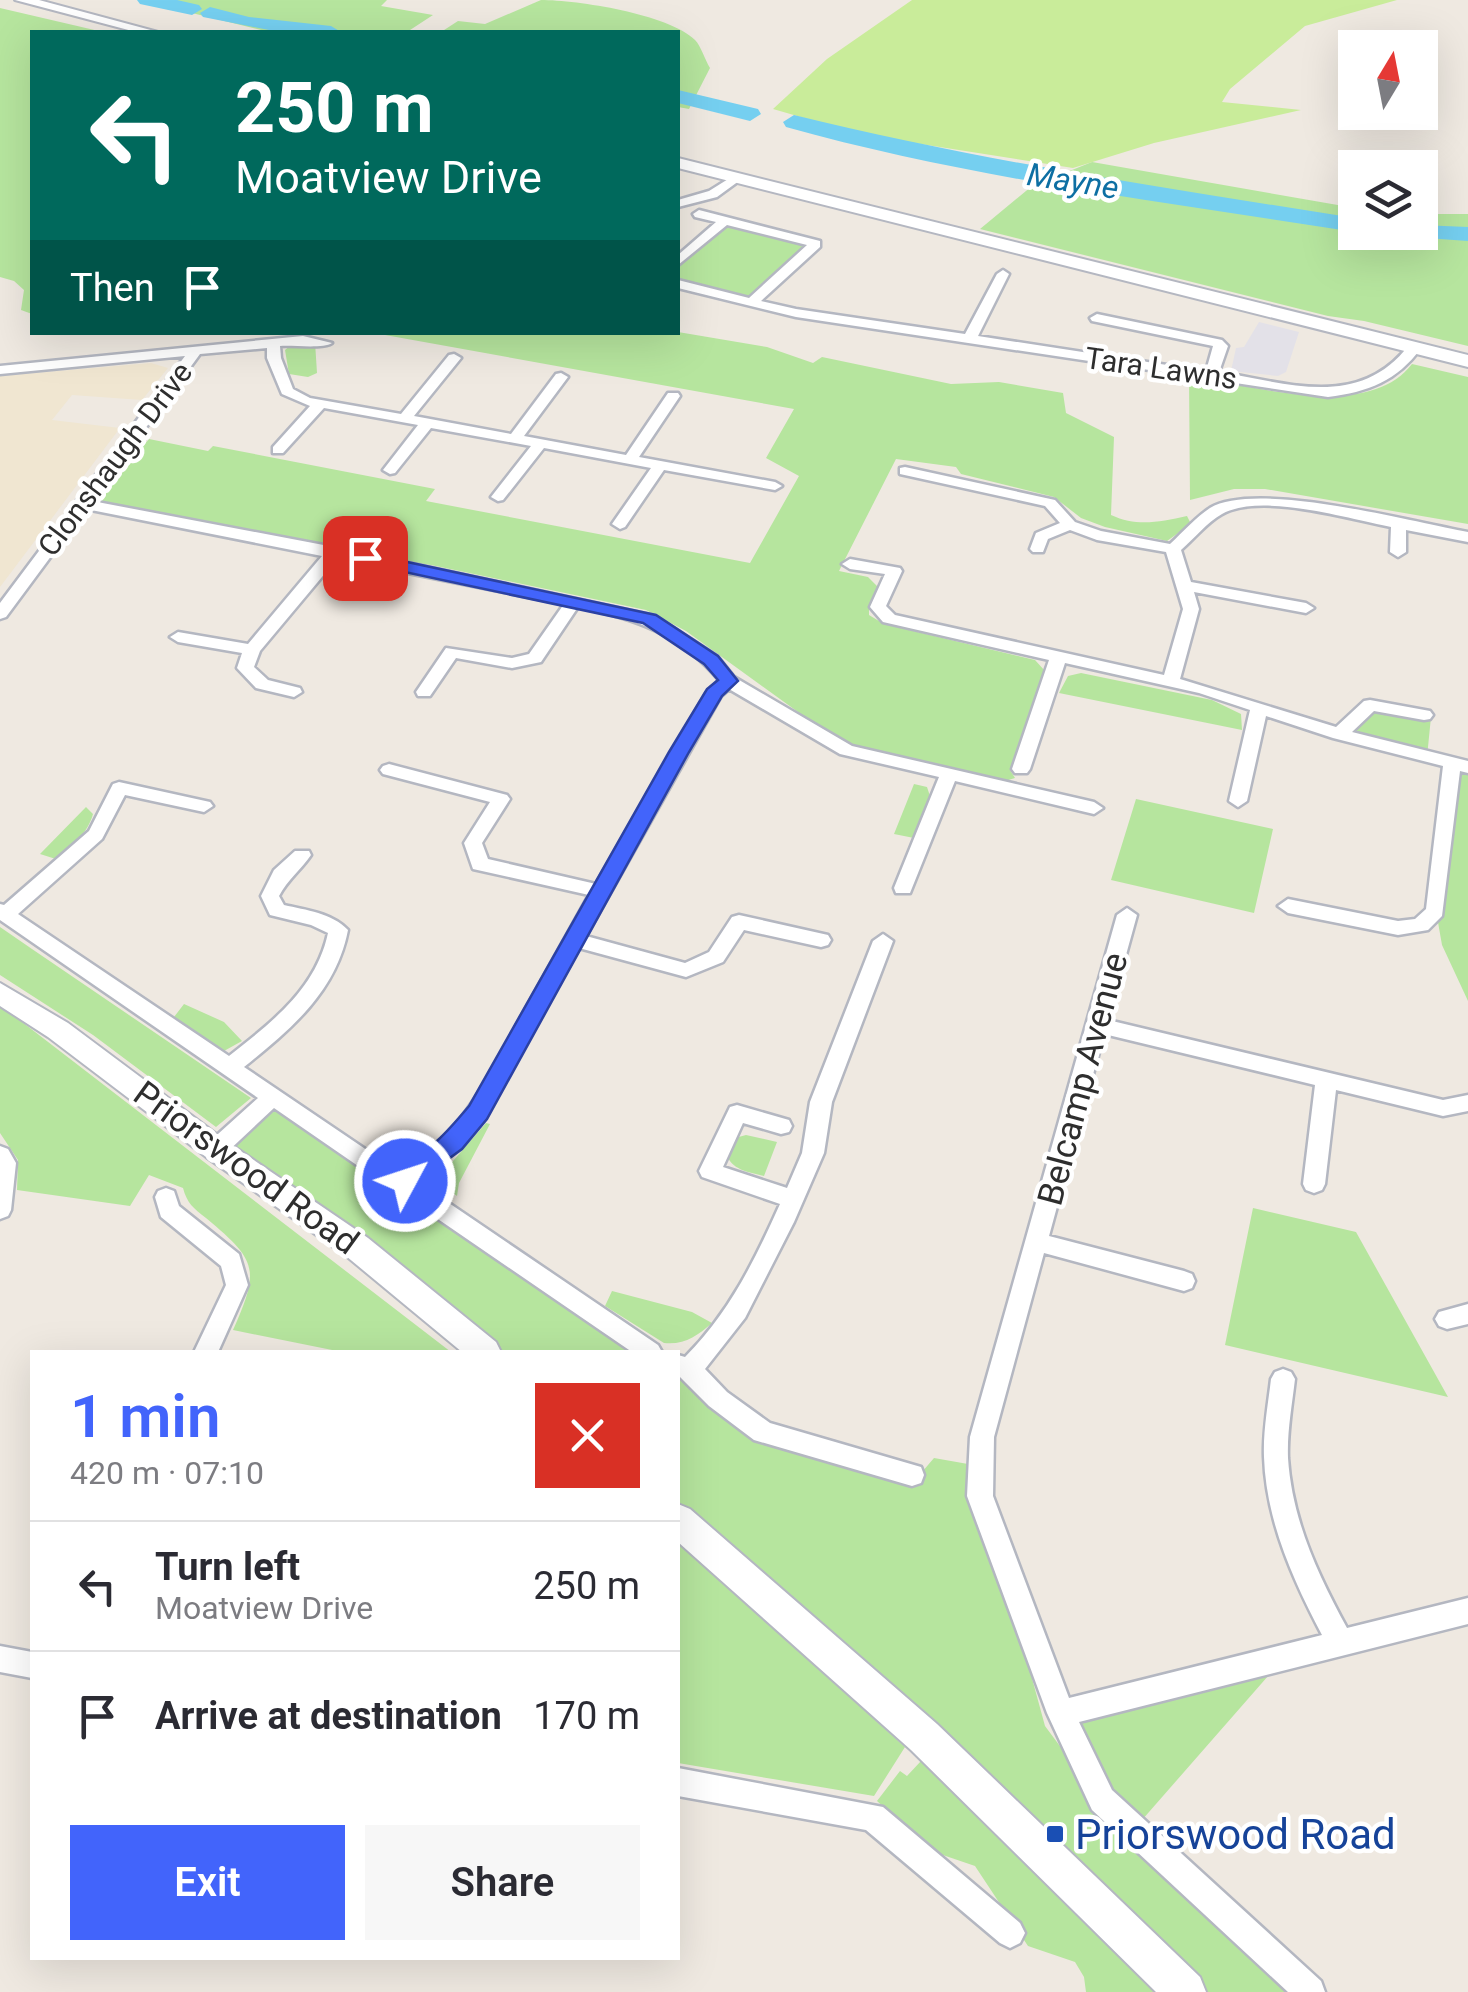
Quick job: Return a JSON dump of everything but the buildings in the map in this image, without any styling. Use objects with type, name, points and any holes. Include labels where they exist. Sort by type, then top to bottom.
[{"type":"main road","points":[[22,0],[143,30]]},
{"type":"main road","points":[[680,164],[1468,361]]},
{"type":"main road","name":"Priorswood Road","points":[[0,993],[58,1030],[216,1149],[357,1246],[483,1350]]},
{"type":"main road","points":[[680,1522],[924,1736],[1185,1992]]},
{"type":"street","points":[[680,203],[736,178]]},
{"type":"street","points":[[680,188],[698,198]]},
{"type":"street","points":[[699,214],[816,244],[751,303]]},
{"type":"street","points":[[680,259],[725,221]]},
{"type":"street","points":[[969,340],[1004,274]]},
{"type":"street","name":"Tara Lawns","points":[[680,285],[751,303],[969,340],[1328,393],[1384,379],[1396,371],[1414,348]]},
{"type":"street","points":[[1095,319],[1217,343],[1221,346],[1211,376]]},
{"type":"street","name":"Clonshaugh Drive","points":[[0,370],[291,342],[326,344]]},
{"type":"street","points":[[273,344],[286,391],[320,404],[775,486]]},
{"type":"street","name":"Clonshaugh Drive","points":[[0,614],[195,352]]},
{"type":"street","points":[[404,419],[454,358]]},
{"type":"street","points":[[514,439],[561,377]]},
{"type":"street","points":[[630,460],[672,396]]},
{"type":"street","points":[[278,450],[320,404]]},
{"type":"street","points":[[390,470],[428,423]]},
{"type":"street","points":[[498,497],[540,444]]},
{"type":"street","points":[[620,524],[660,465]]},
{"type":"street","points":[[905,471],[1050,503],[1070,525],[1097,535],[1173,549]]},
{"type":"street","points":[[1173,549],[1217,510],[1250,502],[1291,504],[1468,537]]},
{"type":"street","points":[[84,504],[649,619],[711,660],[728,681],[846,750],[1094,808]]},
{"type":"street","points":[[1038,549],[1042,536],[1070,525]]},
{"type":"street","points":[[1398,552],[1400,526]]},
{"type":"street","points":[[1172,681],[1191,609],[1173,549]]},
{"type":"street","points":[[294,692],[252,677],[245,668],[252,650],[334,552]]},
{"type":"street","points":[[850,564],[894,570],[878,607],[888,619],[1172,681],[1340,734],[1460,766],[1435,911],[1422,925],[1398,928],[1288,906]]},
{"type":"street","points":[[1185,586],[1306,608]]},
{"type":"street","points":[[424,692],[452,652],[512,663],[535,658],[574,601]]},
{"type":"street","points":[[178,637],[252,650]]},
{"type":"street","points":[[1021,768],[1058,658]]},
{"type":"street","points":[[204,806],[119,788],[96,835],[3,913],[382,1171],[405,1173],[416,1170],[454,1142],[478,1112],[714,693],[728,681]]},
{"type":"street","points":[[1340,734],[1370,705],[1424,715]]},
{"type":"street","points":[[1238,801],[1259,709]]},
{"type":"street","points":[[389,770],[501,799],[473,843],[480,864],[600,891]]},
{"type":"street","points":[[903,888],[948,776]]},
{"type":"street","points":[[231,1066],[293,1016],[336,948],[338,930],[316,919],[277,910],[270,896],[281,875],[302,855]]},
{"type":"street","name":"Belcamp Avenue","points":[[1127,916],[982,1437],[980,1496],[1061,1714],[1102,1800],[1310,1992]]},
{"type":"street","points":[[576,940],[686,970],[716,958],[739,922],[820,940]]},
{"type":"street","points":[[884,941],[821,1102],[814,1153],[794,1200],[746,1301],[711,1349],[683,1367],[763,1432],[912,1476]]},
{"type":"street","points":[[1098,1025],[1444,1108],[1468,1103]]},
{"type":"street","points":[[1314,1184],[1326,1082]]},
{"type":"street","points":[[216,1149],[274,1096]]},
{"type":"street","points":[[780,1126],[736,1114],[710,1172],[794,1200]]},
{"type":"street","points":[[0,1156],[5,1162],[0,1210]]},
{"type":"street","points":[[405,1173],[405,1181],[415,1192],[647,1350]]},
{"type":"street","points":[[166,1197],[168,1211],[231,1261],[237,1286],[207,1350]]},
{"type":"street","name":"Belcamp Avenue","points":[[1038,1242],[1184,1281]]},
{"type":"street","points":[[1283,1379],[1276,1456],[1283,1516],[1340,1643]]},
{"type":"street","points":[[1061,1714],[1468,1611]]},
{"type":"street","points":[[0,1659],[30,1664]]},
{"type":"street","points":[[680,1782],[873,1817],[1010,1933]]},
{"type":"shaded area","points":[[1259,322],[1299,332],[1286,372],[1278,376],[1231,371],[1236,348],[1244,347]]},
{"type":"shaded area","points":[[151,363],[168,368],[142,400],[72,395],[52,420],[120,428],[0,587],[0,376]]},
{"type":"green space","points":[[139,0],[387,0],[381,6],[433,15],[410,30],[261,30]]},
{"type":"green space","points":[[541,0],[599,6],[644,16],[680,30],[444,30],[458,21],[485,24]]},
{"type":"green space","points":[[912,0],[1397,0],[1305,26],[1230,89],[1222,102],[1301,110],[1154,143],[1073,168],[863,135],[773,109],[827,59]]},
{"type":"green space","points":[[0,8],[94,30],[30,30],[30,313],[21,310],[24,290],[14,281],[0,277]]},
{"type":"green space","points":[[680,30],[695,40],[710,68],[689,109],[680,107]]},
{"type":"green space","points":[[1092,162],[1338,205],[1338,250],[1438,250],[1438,214],[1468,214],[1468,346],[1328,316],[980,229],[1032,186]]},
{"type":"green space","points":[[725,223],[813,245],[751,303],[680,283],[680,259]]},
{"type":"green space","points":[[680,332],[767,347],[813,363],[822,357],[951,384],[999,382],[1063,393],[1066,413],[1114,437],[1111,515],[1139,522],[1187,516],[1191,524],[1167,541],[1105,527],[1081,518],[1054,497],[961,474],[956,467],[896,459],[839,571],[868,577],[878,587],[869,605],[869,615],[884,624],[1035,660],[1045,671],[1010,770],[1015,778],[1005,781],[969,774],[876,753],[834,738],[686,631],[646,610],[431,565],[334,552],[96,502],[149,439],[208,451],[213,446],[435,489],[426,501],[750,563],[799,476],[766,458],[794,409],[385,335]]},
{"type":"green space","points":[[315,342],[317,373],[308,377],[289,374],[285,350],[291,345]]},
{"type":"green space","points":[[1412,364],[1468,377],[1468,524],[1265,489],[1234,489],[1190,500],[1189,376],[1275,391],[1338,396],[1367,392],[1392,382]]},
{"type":"green space","points":[[1081,673],[1212,700],[1241,714],[1242,730],[1059,693],[1068,676]]},
{"type":"green space","points":[[1370,705],[1431,717],[1427,757],[1340,734]]},
{"type":"green space","points":[[1453,764],[1468,767],[1468,1001],[1442,945],[1436,911]]},
{"type":"green space","points":[[914,784],[927,787],[930,796],[914,838],[894,834]]},
{"type":"green space","points":[[1136,799],[1273,829],[1254,913],[1111,880]]},
{"type":"green space","points":[[86,807],[93,814],[87,827],[59,860],[40,854]]},
{"type":"green space","points":[[0,927],[251,1098],[216,1127],[93,1035],[0,975]]},
{"type":"green space","points":[[184,1004],[224,1022],[242,1041],[224,1051],[174,1017]]},
{"type":"green space","points":[[0,1005],[448,1350],[332,1350],[233,1330],[248,1292],[249,1266],[235,1244],[191,1205],[183,1188],[149,1175],[130,1206],[17,1190],[18,1160],[0,1133]]},
{"type":"green space","points":[[278,1099],[648,1350],[487,1350],[340,1233],[222,1151]]},
{"type":"green space","points":[[486,1123],[490,1124],[459,1183],[457,1196],[439,1182],[440,1176]]},
{"type":"green space","points":[[746,1135],[777,1142],[764,1176],[741,1169],[728,1159],[726,1153],[735,1138]]},
{"type":"green space","points":[[1253,1208],[1356,1232],[1448,1397],[1225,1345]]},
{"type":"green space","points":[[612,1291],[692,1312],[712,1323],[690,1339],[664,1343],[605,1306]]},
{"type":"green space","points":[[680,1366],[693,1372],[767,1435],[916,1479],[934,1458],[985,1467],[983,1499],[1045,1726],[1111,1815],[1063,1711],[1282,1660],[1128,1836],[1295,1992],[1188,1992],[929,1738],[680,1520]]},
{"type":"green space","points":[[680,1543],[905,1747],[874,1796],[680,1763]]},
{"type":"green space","points":[[921,1761],[1156,1992],[1086,1992],[1084,1977],[1075,1962],[1028,1946],[975,1866],[934,1852],[877,1801],[900,1771],[907,1776]]},
{"type":"waterway","name":"Mayne","points":[[147,0],[192,9]]},
{"type":"waterway","name":"Mayne","points":[[210,13],[248,23],[313,30]]},
{"type":"waterway","name":"Mayne","points":[[680,97],[750,114]]},
{"type":"waterway","name":"Mayne","points":[[794,122],[858,140],[1005,170],[1338,222]]},
{"type":"waterway","name":"Mayne","points":[[1438,233],[1468,234]]},
{"type":"place","name":"Priorswood Road","points":[[1055,1834]]},
{"type":"route","points":[[365,558],[622,610],[649,619],[711,660],[728,681],[714,693],[679,752],[478,1112],[454,1142],[416,1170],[405,1173],[405,1181]]}]
